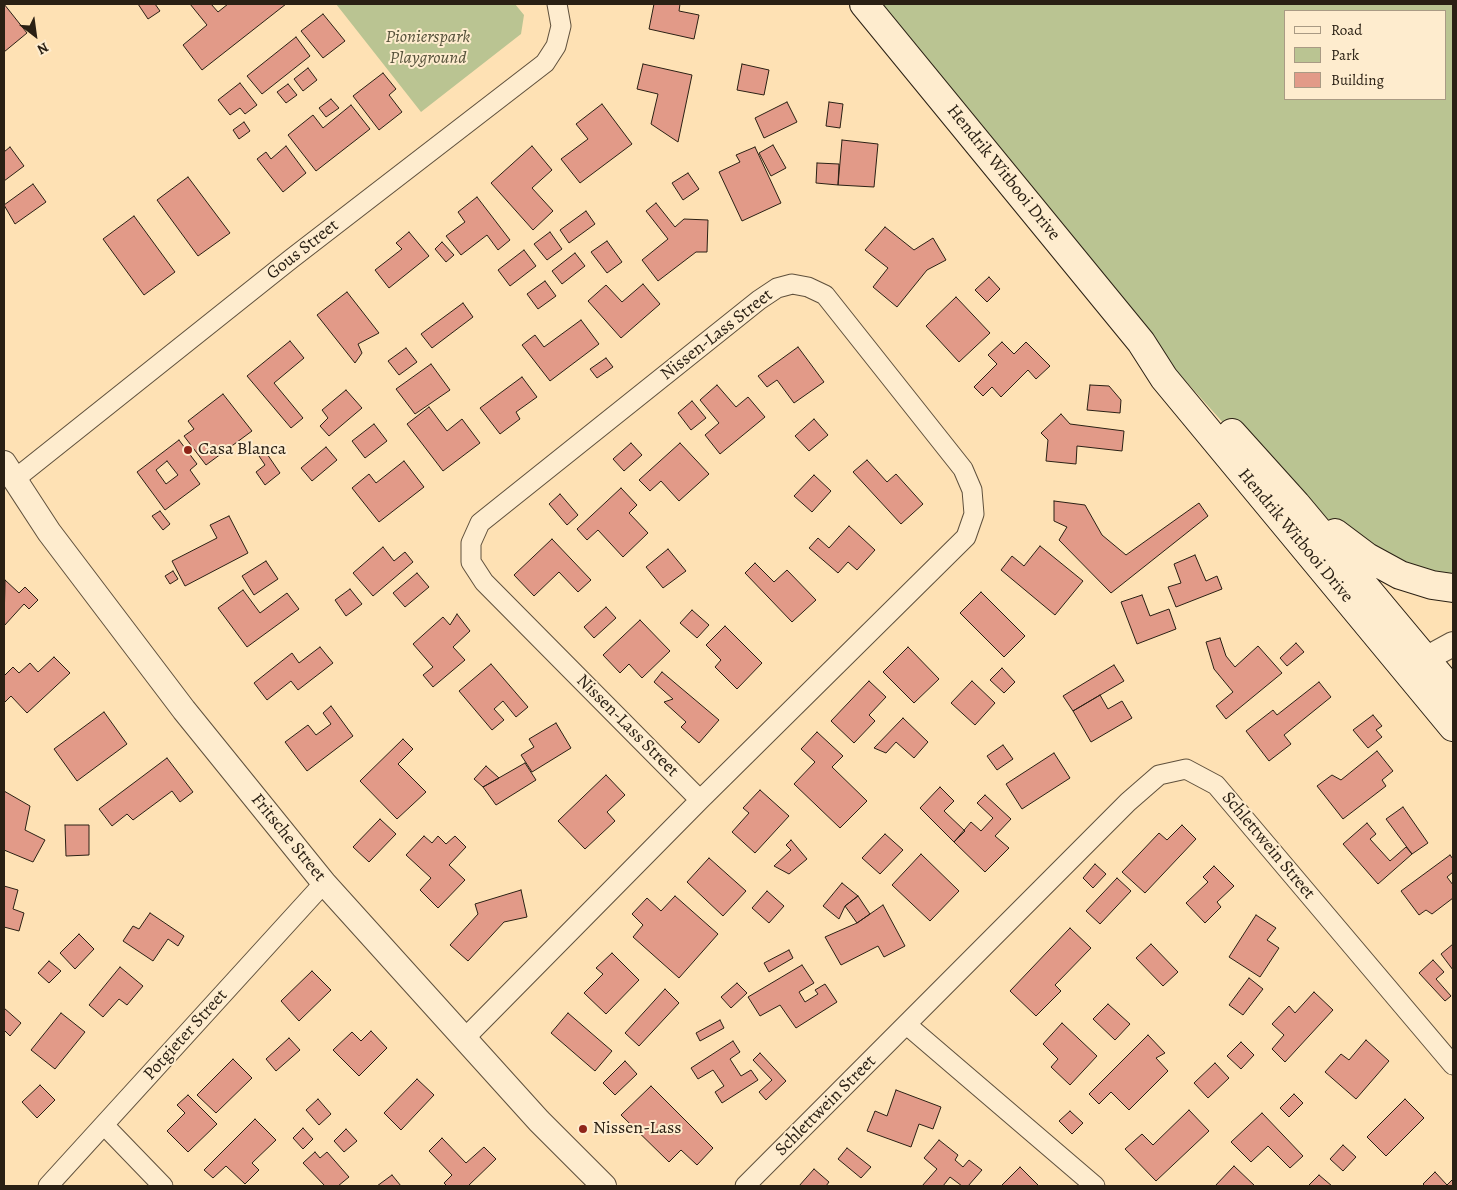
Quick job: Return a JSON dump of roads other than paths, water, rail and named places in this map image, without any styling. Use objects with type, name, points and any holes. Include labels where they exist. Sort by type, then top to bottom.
[{"type":"main road","name":"Hendrik Witbooi Drive","points":[[864,4],[1141,342],[1164,378],[1417,664],[1453,692]]},
{"type":"main road","name":"Hendrik Witbooi Drive","points":[[1141,342],[1174,368],[1296,504],[1417,664],[1453,727]]},
{"type":"main road","points":[[1296,504],[1367,557],[1400,575],[1432,585],[1453,588]]},
{"type":"street","name":"Gous Street","points":[[9,471],[291,259],[544,63],[556,46],[561,26],[557,4]]},
{"type":"street","name":"Nissen-Lass Street","points":[[465,1038],[700,800],[966,537],[974,514],[972,490],[963,469],[825,295],[808,287],[792,284],[784,286],[777,288],[759,300],[480,523],[471,543],[470,562],[484,582],[700,800]]},
{"type":"street","name":"Fritsche Street","points":[[9,471],[49,532],[184,710],[324,883],[539,1121],[604,1186]]},
{"type":"street","points":[[1417,664],[1453,644]]},
{"type":"street","name":"Schlettwein Street","points":[[745,1186],[1128,802],[1160,775],[1186,769],[1216,785],[1453,1065]]},
{"type":"street","name":"Potgieter Street","points":[[48,1186],[324,883]]},
{"type":"street","points":[[907,1025],[1095,1186]]},
{"type":"street","points":[[104,1125],[163,1186]]},
{"type":"place","name":"Casa Blanca","points":[[188,450]]},
{"type":"place","name":"Nissen-Lass","points":[[583,1129]]},
{"type":"park label","name":"Pionierspark Playground","points":[[428,48]]}]
